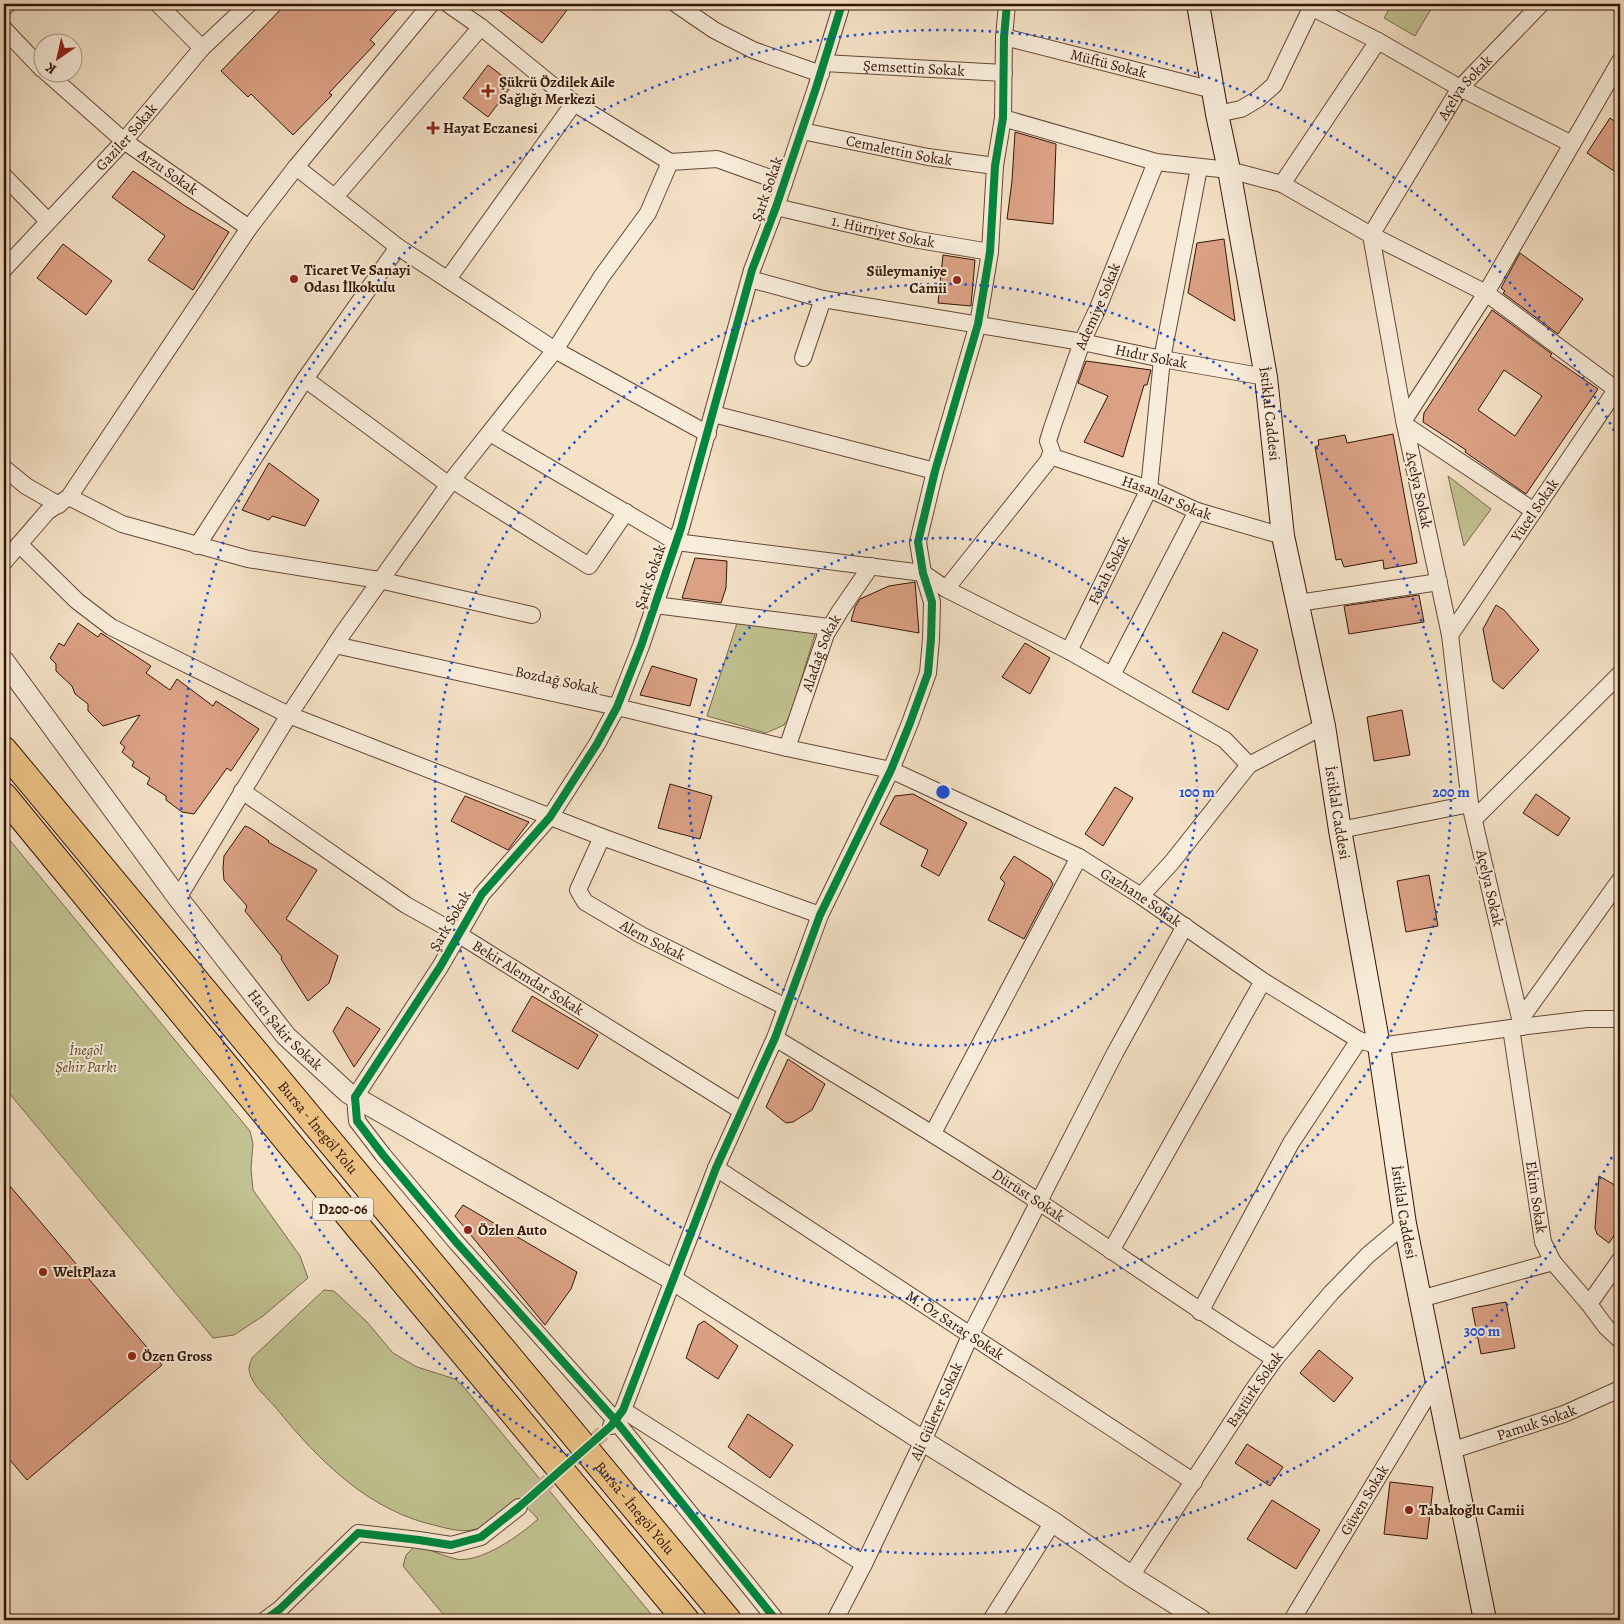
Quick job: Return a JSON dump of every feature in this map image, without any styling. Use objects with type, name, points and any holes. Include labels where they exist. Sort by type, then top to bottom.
[{"type":"highway","name":"Bursa - İnegöl Yolu","points":[[4,750],[728,1620]]},
{"type":"highway","name":"Bursa - İnegöl Yolu","points":[[4,796],[390,1266],[686,1620]]},
{"type":"main road","name":"İstiklal Caddesi","points":[[1198,4],[1266,377],[1283,536],[1324,726],[1369,1043],[1485,1620]]},
{"type":"street","points":[[4,8],[8,4]]},
{"type":"street","points":[[158,4],[202,48]]},
{"type":"street","name":"Gaziler Sokak","points":[[4,270],[124,141],[202,48],[249,4]]},
{"type":"street","points":[[4,562],[48,512],[64,501],[249,228],[296,167],[431,4]]},
{"type":"street","name":"Şemsettin Sokak","points":[[676,4],[714,30],[752,50],[822,68],[1004,73]]},
{"type":"street","name":"Şark Sokak","points":[[355,1097],[440,967],[482,894],[550,817],[597,744],[617,707],[641,646],[676,542],[708,434],[733,336],[750,279],[802,131],[842,4]]},
{"type":"street","points":[[616,1419],[673,1280],[716,1168],[775,1038],[820,915],[890,770],[928,673],[932,602],[923,572],[918,542],[935,471],[978,324],[990,252],[995,166],[1003,118],[1004,37],[1007,4]]},
{"type":"street","name":"Açelya Sokak","points":[[1518,1025],[1472,812],[1450,635],[1404,422],[1371,235],[1460,88],[1541,4]]},
{"type":"street","points":[[1217,114],[1241,109],[1258,99],[1274,85],[1312,5],[1460,88],[1572,144]]},
{"type":"street","points":[[455,6],[574,103],[670,162],[716,159],[784,183]]},
{"type":"street","points":[[335,197],[481,27]]},
{"type":"street","points":[[4,29],[32,58]]},
{"type":"street","name":"Müftü Sokak","points":[[1004,37],[1213,90]]},
{"type":"street","points":[[1282,184],[1378,41]]},
{"type":"street","points":[[1534,511],[1404,422],[1486,292],[1620,61]]},
{"type":"street","name":"Arzu Sokak","points":[[57,82],[124,141],[249,228]]},
{"type":"street","points":[[448,279],[574,103]]},
{"type":"street","points":[[1003,118],[1156,162],[1228,170],[1282,184],[1371,235],[1486,292],[1619,390]]},
{"type":"street","name":"Cemalettin Sokak","points":[[802,131],[928,157],[995,166]]},
{"type":"street","points":[[178,898],[289,714],[334,645],[450,482],[555,350],[602,276],[648,213],[670,162]]},
{"type":"street","name":"Ademiye Sokak","points":[[1051,454],[1048,441],[1082,342],[1098,308],[1156,162]]},
{"type":"street","points":[[296,167],[398,247],[555,350],[708,434]]},
{"type":"street","points":[[1149,489],[1162,358],[1199,168]]},
{"type":"street","points":[[4,176],[48,221]]},
{"type":"street","name":"1. Hürriyet Sokak","points":[[776,207],[913,240],[990,252]]},
{"type":"street","points":[[197,546],[305,379],[398,247]]},
{"type":"street","name":"Hıdır Sokak","points":[[750,279],[823,299],[1082,342],[1266,377]]},
{"type":"street","points":[[804,358],[823,299]]},
{"type":"street","points":[[305,379],[450,482],[590,566],[626,512]]},
{"type":"street","name":"Yücel Sokak","points":[[1450,635],[1619,390]]},
{"type":"street","points":[[713,414],[935,471]]},
{"type":"street","points":[[490,433],[676,542],[923,572],[946,589],[1069,651],[1226,740],[1248,765]]},
{"type":"street","points":[[946,589],[1048,462],[1051,454]]},
{"type":"street","name":"Hasanlar Sokak","points":[[1051,454],[1149,489],[1197,511],[1283,536]]},
{"type":"street","points":[[4,468],[26,486],[122,524],[197,546],[248,559],[379,580],[532,615]]},
{"type":"street","name":"Ferah Sokak","points":[[1069,651],[1149,489]]},
{"type":"street","points":[[1112,676],[1197,511]]},
{"type":"street","points":[[19,544],[77,601],[111,627],[289,714],[602,838],[820,915]]},
{"type":"street","name":"Aladağ Sokak","points":[[787,748],[826,634],[871,566]]},
{"type":"street","points":[[1298,604],[1439,582]]},
{"type":"street","points":[[655,605],[829,628]]},
{"type":"street","name":"Bozdağ Sokak","points":[[334,645],[617,707],[787,748],[890,770]]},
{"type":"street","name":"Hacı Şakir Sokak","points":[[4,661],[178,898],[286,1036],[348,1093],[673,1280],[923,1441],[1053,1522],[1131,1576],[1201,1620]]},
{"type":"street","points":[[1340,830],[1472,812],[1620,674]]},
{"type":"street","points":[[1141,896],[1172,862],[1248,765],[1324,726]]},
{"type":"street","name":"Gazhane Sokak","points":[[890,770],[1078,857],[1141,896],[1263,981],[1369,1043]]},
{"type":"street","name":"Bekir Alemdar Sokak","points":[[242,791],[406,905],[458,934],[742,1111]]},
{"type":"street","name":"Alem Sokak","points":[[602,838],[578,890],[585,902],[641,935],[786,1007]]},
{"type":"street","points":[[932,1134],[1078,857]]},
{"type":"street","points":[[1518,1025],[1620,880]]},
{"type":"street","name":"Ali Gülerer Sokak","points":[[835,1620],[923,1441],[971,1334],[1115,1052],[1185,926]]},
{"type":"street","points":[[1111,1251],[1263,981]]},
{"type":"street","points":[[1200,1312],[1291,1144],[1369,1043],[1518,1025],[1587,1020],[1620,1020]]},
{"type":"street","name":"Ekim Sokak","points":[[1518,1025],[1543,1242],[1553,1262],[1606,1327],[1620,1340]]},
{"type":"street","name":"Dürüst Sokak","points":[[775,1038],[932,1134],[1038,1202],[1200,1312],[1275,1359]]},
{"type":"street","points":[[355,1097],[358,1122],[383,1155],[456,1242],[616,1419],[776,1620]]},
{"type":"street","name":"M. Öz Saraç Sokak","points":[[716,1168],[1194,1482]]},
{"type":"street","name":"Baştürk Sokak","points":[[1131,1576],[1275,1359],[1331,1293],[1368,1255],[1405,1224]]},
{"type":"street","points":[[1589,1304],[1620,1260]]},
{"type":"street","points":[[1420,1298],[1553,1262]]},
{"type":"street","name":"Güven Sokak","points":[[1292,1620],[1436,1381]]},
{"type":"street","name":"Pamuk Sokak","points":[[1450,1452],[1564,1414],[1620,1388]]},
{"type":"street","points":[[616,1419],[864,1564]]},
{"type":"street","points":[[264,1620],[280,1609],[358,1534],[451,1545],[480,1538],[519,1507]]},
{"type":"street","points":[[991,1620],[1053,1522]]},
{"type":"green space","points":[[1392,4],[1434,4],[1415,36],[1384,18]]},
{"type":"green space","points":[[1448,476],[1491,509],[1464,546]]},
{"type":"green space","points":[[738,620],[816,631],[790,716],[784,725],[766,733],[707,716]]},
{"type":"green space","name":"İnegöl Şehir Parkı","points":[[4,833],[250,1131],[253,1144],[251,1169],[253,1190],[300,1256],[308,1278],[263,1316],[234,1335],[213,1338],[4,1087]]},
{"type":"green space","points":[[324,1290],[334,1291],[367,1322],[393,1353],[417,1367],[455,1379],[463,1386],[656,1620],[448,1620],[403,1566],[406,1555],[416,1545],[456,1559],[477,1557],[500,1547],[538,1519],[520,1500],[486,1526],[472,1530],[451,1529],[413,1519],[368,1497],[328,1465],[310,1447],[256,1385],[250,1375],[249,1368],[252,1358]]},
{"type":"building","points":[[286,4],[402,4],[370,40],[375,44],[329,93],[332,95],[293,135],[251,94],[248,97],[221,71]]},
{"type":"building","points":[[491,4],[559,4],[567,10],[542,43]]},
{"type":"building","name":"Şükrü Özdilek Aile Sağlığı Merkezi","points":[[488,65],[513,84],[488,117],[463,98]]},
{"type":"building","points":[[1610,118],[1620,125],[1620,175],[1587,153]]},
{"type":"building","points":[[1015,132],[1056,144],[1053,224],[1007,219]]},
{"type":"building","points":[[133,171],[185,206],[229,232],[193,290],[148,260],[165,236],[112,197]]},
{"type":"building","points":[[1224,239],[1235,321],[1188,293],[1197,243]]},
{"type":"building","points":[[63,244],[112,281],[86,315],[37,278]]},
{"type":"building","points":[[1520,253],[1583,299],[1558,334],[1503,293],[1505,291],[1501,288]]},
{"type":"building","name":"Süleymaniye Camii","points":[[943,255],[975,260],[971,306],[938,303]]},
{"type":"building","points":[[1492,310],[1552,354],[1550,356],[1598,389],[1526,494],[1465,452],[1466,450],[1423,422],[1424,413]],"holes":[[[1504,370],[1542,396],[1515,436],[1478,410]]]},
{"type":"building","points":[[1086,361],[1151,370],[1147,385],[1144,385],[1123,457],[1084,442],[1108,396],[1078,383]]},
{"type":"building","points":[[1393,434],[1417,563],[1384,569],[1383,560],[1344,567],[1341,559],[1336,560],[1315,447],[1319,445],[1318,440],[1345,435],[1347,443]]},
{"type":"building","points":[[269,463],[319,500],[305,526],[272,516],[269,520],[242,510]]},
{"type":"building","points":[[695,558],[727,561],[726,588],[721,603],[682,598]]},
{"type":"building","points":[[915,582],[919,633],[851,621],[855,607],[860,599],[889,586]]},
{"type":"building","points":[[1419,595],[1424,622],[1349,634],[1344,606]]},
{"type":"building","points":[[1496,605],[1504,610],[1539,650],[1503,689],[1493,681],[1483,629]]},
{"type":"building","points":[[78,623],[98,637],[101,633],[151,666],[146,673],[170,690],[177,679],[213,706],[216,701],[259,729],[231,771],[227,768],[194,814],[182,812],[166,800],[166,796],[147,784],[150,778],[132,766],[134,762],[122,752],[125,747],[120,743],[140,715],[103,726],[88,711],[88,704],[75,694],[72,686],[56,671],[56,664],[50,658],[59,643],[64,646]]},
{"type":"building","points":[[1223,632],[1258,650],[1228,710],[1192,692]]},
{"type":"building","points":[[1025,643],[1050,658],[1030,694],[1002,677]]},
{"type":"building","points":[[652,666],[697,679],[690,706],[640,695]]},
{"type":"building","points":[[1402,710],[1410,755],[1374,761],[1367,717]]},
{"type":"building","points":[[670,784],[712,796],[700,839],[658,828]]},
{"type":"building","points":[[1115,787],[1133,798],[1103,846],[1085,834]]},
{"type":"building","points":[[913,794],[967,823],[939,876],[921,866],[928,850],[880,824],[895,796]]},
{"type":"building","points":[[1536,794],[1570,818],[1558,836],[1523,813]]},
{"type":"building","points":[[465,796],[529,822],[508,850],[451,821]]},
{"type":"building","points":[[245,826],[268,842],[317,870],[286,919],[338,956],[329,983],[308,1001],[281,959],[282,957],[245,911],[247,906],[224,880],[224,856]]},
{"type":"building","points":[[1014,856],[1050,879],[1053,884],[1024,939],[988,920],[1005,883],[1000,878]]},
{"type":"building","points":[[1429,875],[1438,926],[1406,932],[1397,881]]},
{"type":"building","points":[[532,996],[598,1035],[578,1069],[512,1031]]},
{"type":"building","points":[[347,1007],[380,1029],[354,1067],[333,1031]]},
{"type":"building","points":[[788,1059],[825,1084],[812,1110],[793,1122],[786,1123],[766,1107]]},
{"type":"building","points":[[1599,1176],[1620,1188],[1620,1227],[1609,1243],[1597,1234],[1595,1228]]},
{"type":"building","name":"WeltPlaza","points":[[4,1179],[162,1365],[27,1480],[4,1453]]},
{"type":"building","points":[[463,1205],[577,1272],[571,1289],[545,1325],[455,1216]]},
{"type":"building","points":[[1506,1302],[1515,1348],[1481,1354],[1472,1308]]},
{"type":"building","points":[[704,1321],[738,1346],[718,1379],[686,1358],[698,1325]]},
{"type":"building","points":[[1319,1350],[1353,1378],[1334,1402],[1300,1373]]},
{"type":"building","points":[[748,1414],[793,1445],[770,1478],[728,1447]]},
{"type":"building","points":[[1247,1444],[1283,1467],[1270,1486],[1235,1463]]},
{"type":"building","name":"Tabakoğlu Camii","points":[[1390,1482],[1433,1487],[1427,1539],[1384,1534]]},
{"type":"building","points":[[1272,1500],[1320,1530],[1296,1569],[1247,1539]]},
{"type":"tunnel","points":[[519,1507],[611,1426]]},
{"type":"cycle path","points":[[776,1620],[615,1420],[456,1242],[383,1155],[357,1121],[355,1097],[440,967],[482,894],[550,817],[597,744],[617,707],[641,646],[681,528],[752,270],[776,207],[842,4]]},
{"type":"cycle path","points":[[265,1620],[280,1609],[358,1533],[451,1545],[481,1537],[519,1507],[611,1426],[623,1410],[716,1168],[775,1038],[820,915],[891,770],[928,673],[932,602],[923,573],[918,542],[935,471],[978,324],[990,252],[995,166],[1003,118],[1004,37],[1007,4]]},
{"type":"place","name":"Şükrü Özdilek Aile Sağlığı Merkezi","points":[[488,91]]},
{"type":"place","name":"Hayat Eczanesi","points":[[433,128]]},
{"type":"place","name":"Ticaret Ve Sanayi Odası İlkokulu","points":[[294,279]]},
{"type":"place","name":"Süleymaniye Camii","points":[[957,280]]},
{"type":"place","name":"Özlen Auto","points":[[468,1230]]},
{"type":"place","name":"WeltPlaza","points":[[43,1272]]},
{"type":"place","name":"Özen Gross","points":[[132,1356]]},
{"type":"place","name":"Tabakoğlu Camii","points":[[1409,1510]]}]
